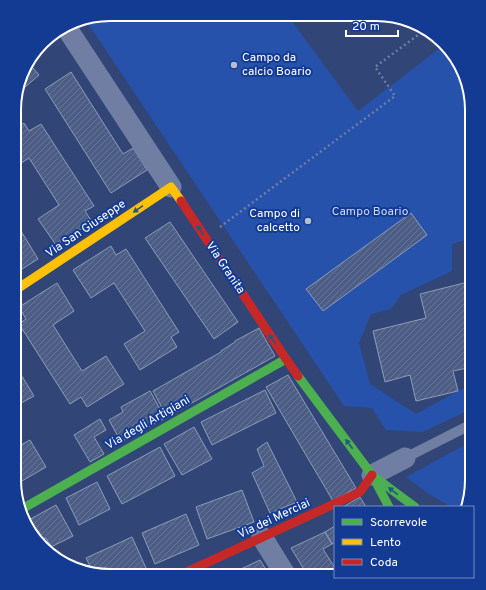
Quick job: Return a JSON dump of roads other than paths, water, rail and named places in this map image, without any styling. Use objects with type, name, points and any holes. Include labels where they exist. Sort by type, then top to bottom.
[{"type":"main road","name":"Via Granita","points":[[171,188],[286,359],[372,475],[388,506]]},
{"type":"main road","name":"Via San Giuseppe","points":[[21,286],[171,188]]},
{"type":"main road","name":"Via degli Artigiani","points":[[25,507],[286,359]]},
{"type":"main road","points":[[372,475],[414,506]]},
{"type":"main road","name":"Via dei Merciai","points":[[193,569],[360,492],[372,475]]},
{"type":"street","name":"Via Granita","points":[[69,31],[171,188]]},
{"type":"street","points":[[372,475],[405,458]]},
{"type":"street","points":[[262,537],[282,569]]},
{"type":"lane","points":[[405,458],[465,428]]},
{"type":"place","name":"Campo da calcio Boario","points":[[234,65]]},
{"type":"place","name":"Campo di calcetto","points":[[308,221]]},
{"type":"park label","name":"Campo Boario","points":[[370,212]]}]
